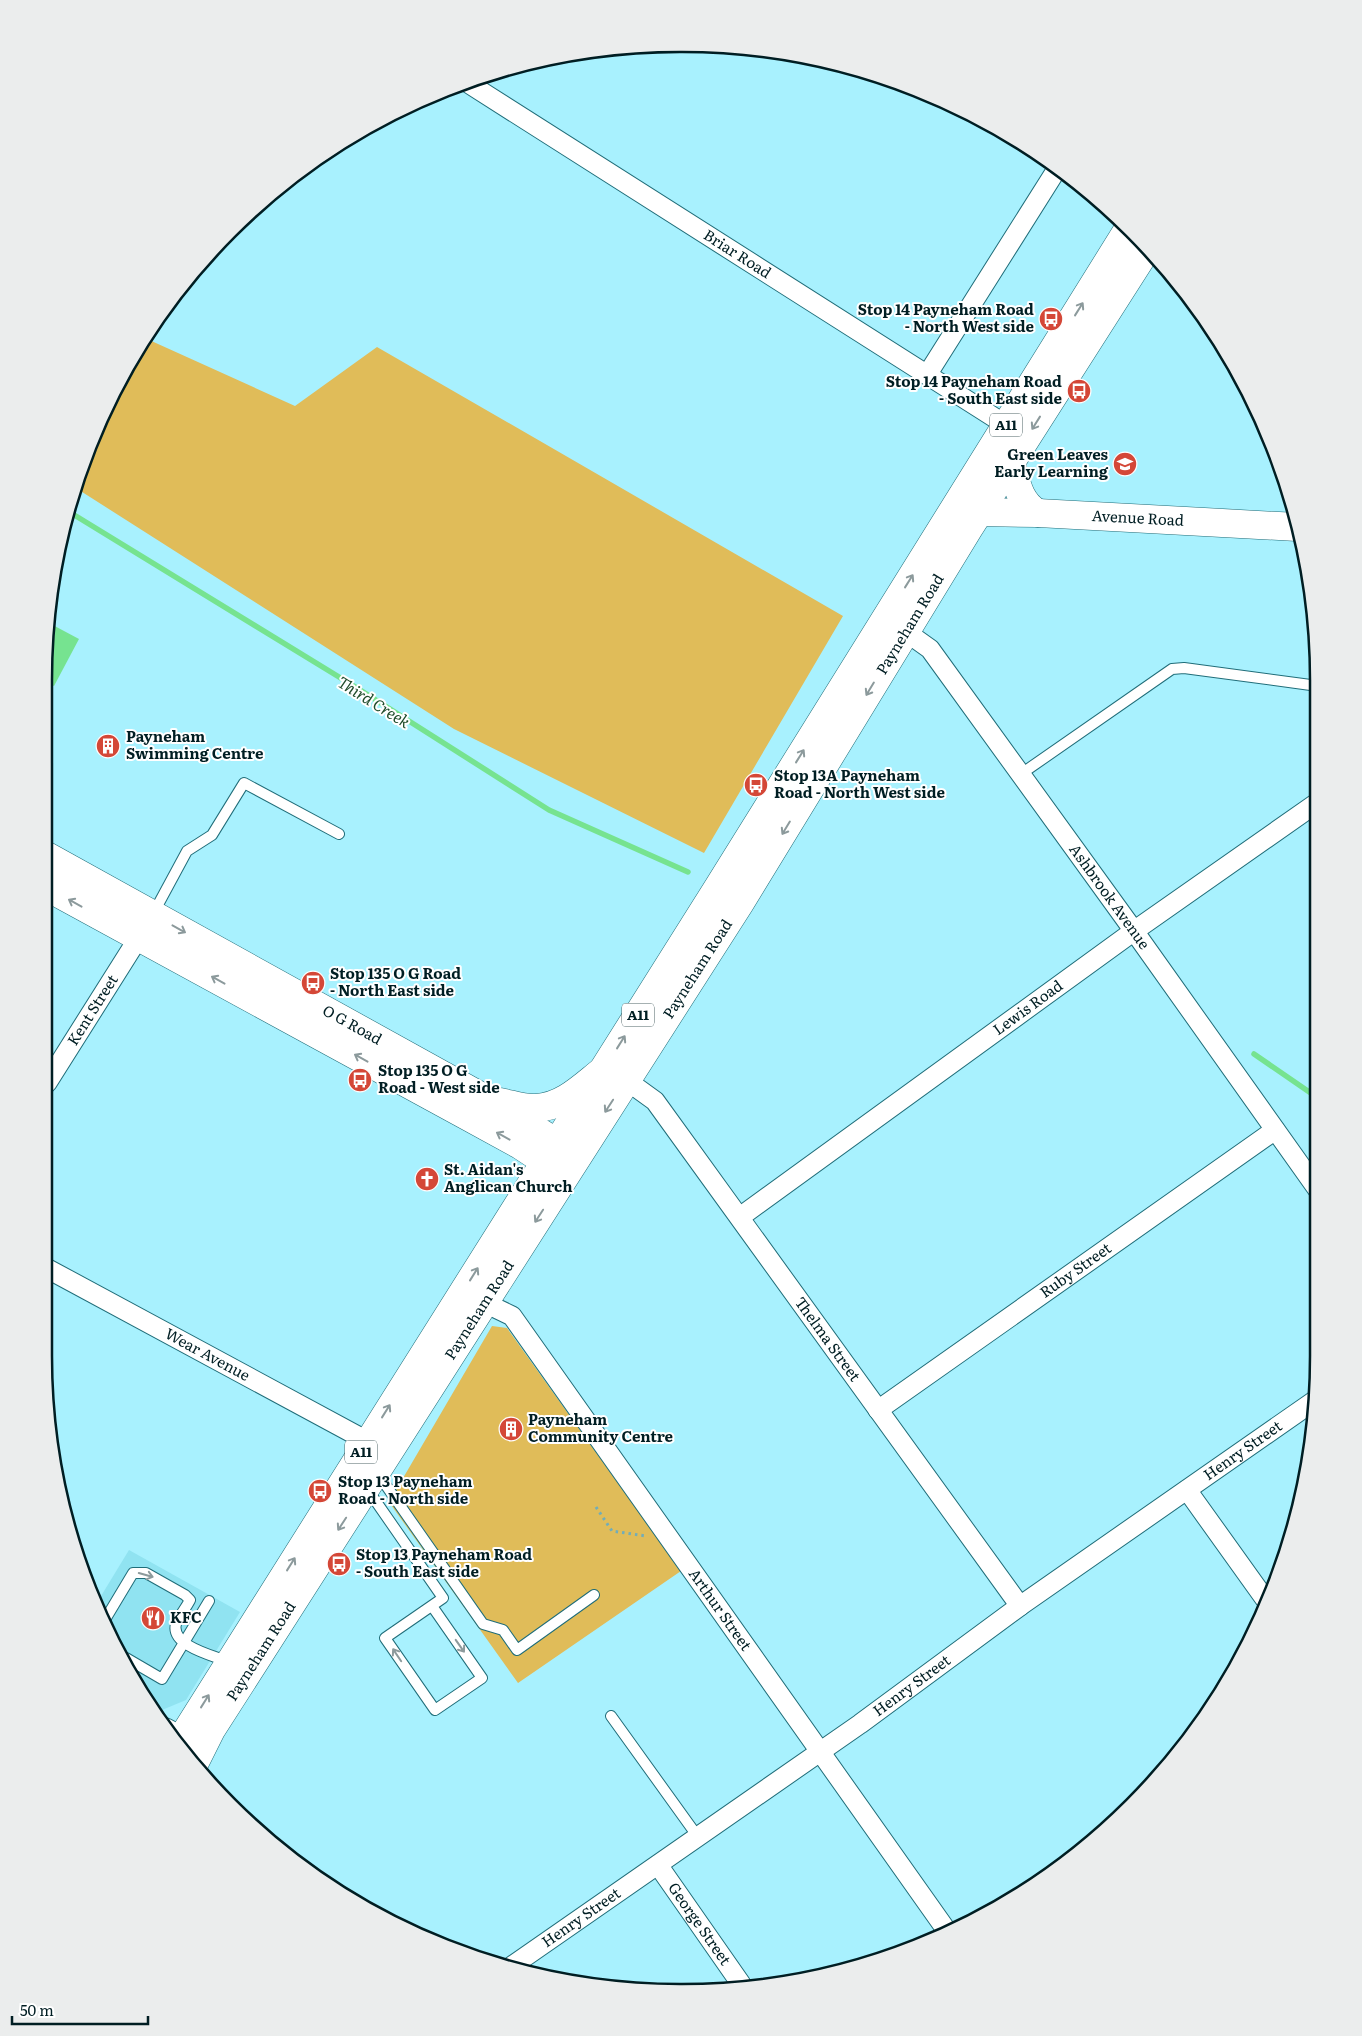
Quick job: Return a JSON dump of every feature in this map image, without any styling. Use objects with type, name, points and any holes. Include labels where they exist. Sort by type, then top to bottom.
[{"type":"main road","name":"Payneham Road","points":[[178,1733],[230,1662],[367,1441],[561,1159],[614,1076],[740,903],[894,627],[931,546],[1124,236]]},
{"type":"main road","name":"Payneham Road","points":[[894,627],[979,512],[1143,255]]},
{"type":"main road","points":[[1041,369],[1064,341],[1080,338],[1087,343]]},
{"type":"main road","points":[[1011,463],[1020,492],[1026,504],[1038,513]]},
{"type":"main road","points":[[931,546],[952,523],[979,512],[973,491],[973,482],[976,474]]},
{"type":"main road","name":"Avenue Road","points":[[979,512],[1038,513],[1290,527]]},
{"type":"main road","name":"O G Road","points":[[52,859],[482,1097],[561,1159]]},
{"type":"main road","name":"O G Road","points":[[52,890],[467,1116],[561,1159]]},
{"type":"main road","points":[[139,937],[153,914]]},
{"type":"main road","points":[[482,1097],[527,1108],[548,1106],[614,1076]]},
{"type":"main road","name":"Payneham Road","points":[[198,1757],[211,1730],[483,1302],[561,1159]]},
{"type":"street","name":"Briar Road","points":[[475,87],[1006,425]]},
{"type":"street","points":[[927,374],[1053,175]]},
{"type":"street","name":"Ashbrook Avenue","points":[[894,627],[930,649],[1310,1179]]},
{"type":"street","name":"Lewis Road","points":[[740,1217],[1134,931],[1310,808]]},
{"type":"street","name":"Kent Street","points":[[52,1075],[139,937]]},
{"type":"street","name":"Thelma Street","points":[[614,1076],[655,1101],[1020,1606]]},
{"type":"street","name":"Ruby Street","points":[[878,1410],[1275,1130]]},
{"type":"street","name":"Wear Avenue","points":[[52,1271],[367,1441]]},
{"type":"street","name":"Arthur Street","points":[[483,1302],[512,1316],[944,1926]]},
{"type":"street","name":"Henry Street","points":[[518,1962],[820,1752],[1020,1606],[1307,1405]]},
{"type":"street","points":[[1187,1490],[1262,1595]]},
{"type":"street","name":"George Street","points":[[658,1865],[738,1980]]},
{"type":"lane","points":[[1021,774],[1172,669],[1184,668],[1310,685]]},
{"type":"lane","points":[[153,914],[188,851],[212,835],[244,783],[339,834]]},
{"type":"lane","points":[[371,1479],[483,1624],[503,1630],[517,1650],[594,1595]]},
{"type":"lane","points":[[371,1479],[443,1598],[385,1638],[435,1710],[482,1678],[432,1606]]},
{"type":"lane","points":[[108,1614],[133,1573],[146,1573],[185,1595],[190,1600],[176,1626],[177,1635],[183,1644],[230,1662]]},
{"type":"lane","points":[[133,1662],[162,1679],[209,1601]]},
{"type":"lane","points":[[611,1716],[698,1837]]},
{"type":"path","points":[[596,1508],[612,1531],[651,1537]]},
{"type":"shaded area","points":[[152,341],[295,406],[377,347],[843,616],[704,853],[454,729],[82,492],[100,440],[117,403]]},
{"type":"shaded area","points":[[55,626],[79,639],[54,686],[52,681]]},
{"type":"shaded area","points":[[492,1326],[507,1328],[681,1571],[518,1683],[389,1502]]},
{"type":"shaded area","points":[[129,1550],[240,1612],[186,1700],[162,1710],[117,1633],[100,1597]]},
{"type":"waterway","name":"Third Creek","points":[[75,515],[357,688],[549,810],[688,872]]},
{"type":"waterway","name":"Third Creek","points":[[1254,1054],[1310,1092]]},
{"type":"place","name":"Stop 14 Payneham Road - North West side","points":[[1051,319]]},
{"type":"place","name":"Stop 14 Payneham Road - South East side","points":[[1079,391]]},
{"type":"place","name":"Green Leaves Early Learning","points":[[1125,464]]},
{"type":"place","name":"Payneham Swimming Centre","points":[[108,746]]},
{"type":"place","name":"Stop 13A Payneham Road - North West side","points":[[756,785]]},
{"type":"place","name":"Stop 135 O G Road - North East side","points":[[313,983]]},
{"type":"place","name":"Stop 135 O G Road - West side","points":[[360,1080]]},
{"type":"place","name":"St. Aidan's Anglican Church","points":[[427,1179]]},
{"type":"place","name":"Payneham Community Centre","points":[[511,1429]]},
{"type":"place","name":"Stop 13 Payneham Road - North side","points":[[320,1491]]},
{"type":"place","name":"Stop 13 Payneham Road - South East side","points":[[339,1564]]},
{"type":"place","name":"KFC","points":[[153,1618]]}]
